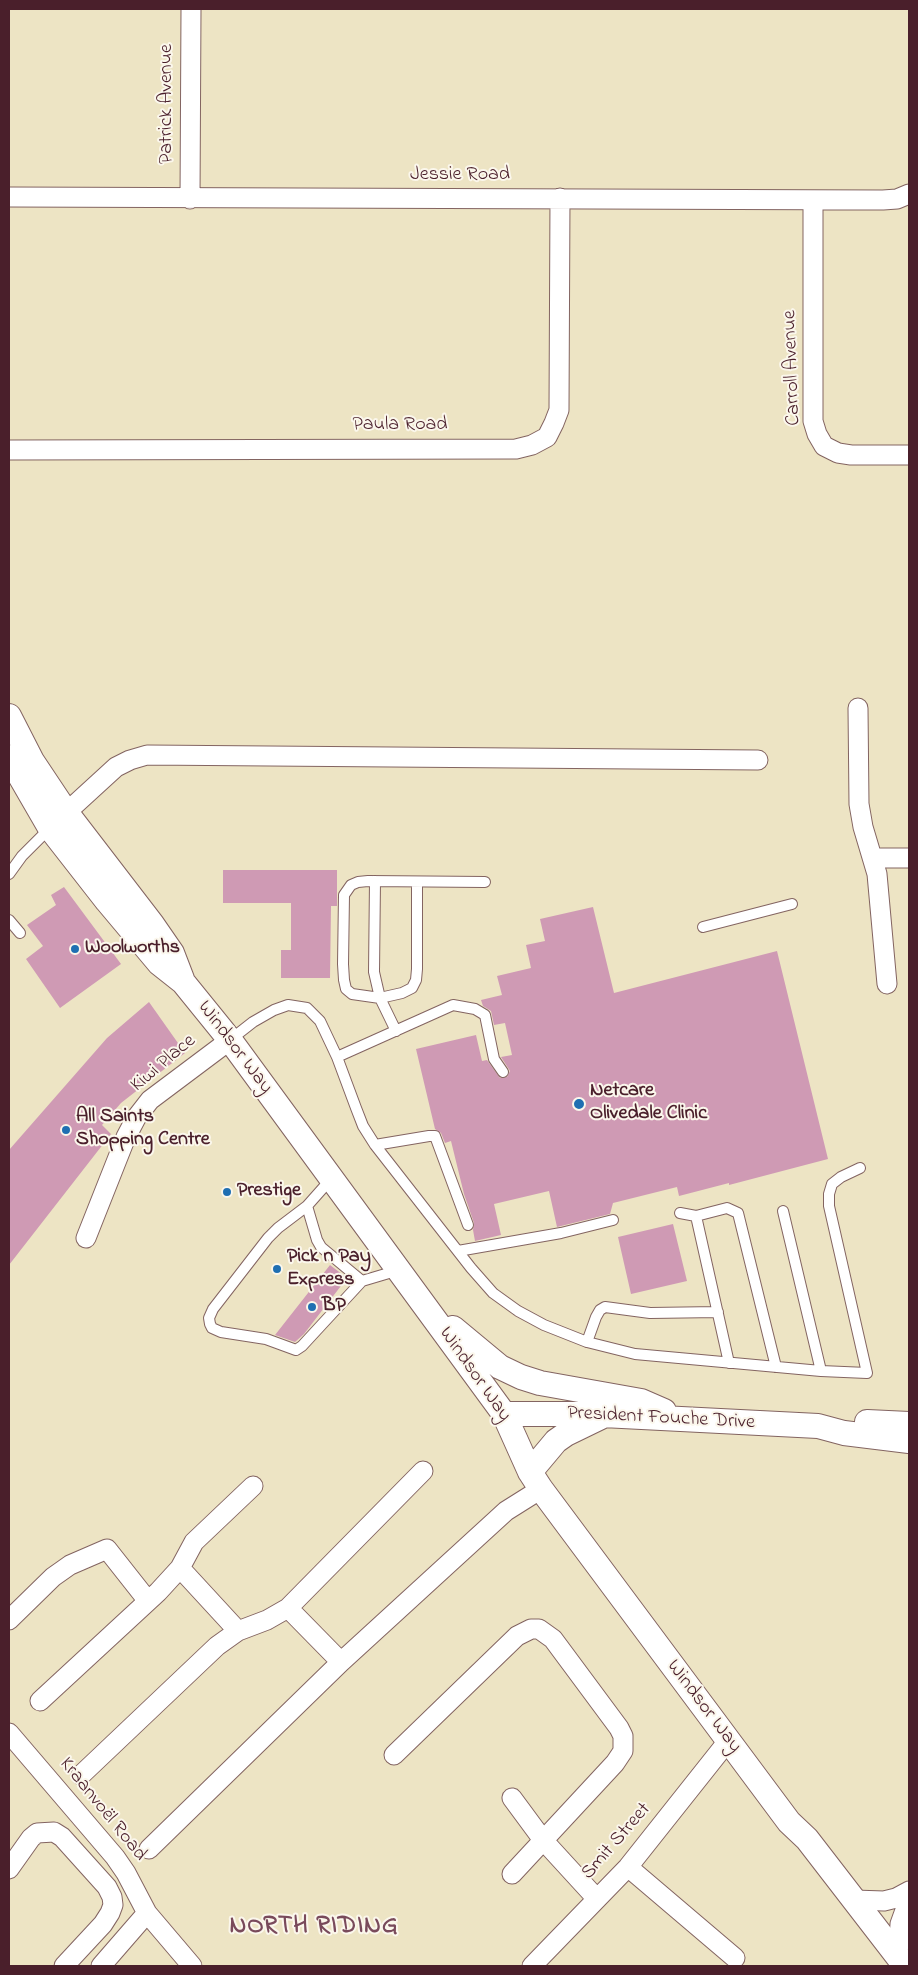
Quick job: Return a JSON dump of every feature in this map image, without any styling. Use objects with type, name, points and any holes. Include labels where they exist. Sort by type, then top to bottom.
[{"type":"street","name":"Patrick Avenue","points":[[190,9],[190,199]]},
{"type":"street","name":"Jessie Road","points":[[9,197],[883,200],[897,199],[909,194]]},
{"type":"street","name":"Paula Road","points":[[9,450],[41,448],[516,449],[532,446],[547,437],[559,410],[560,198]]},
{"type":"street","name":"Carroll Avenue","points":[[813,200],[813,421],[817,434],[824,446],[838,453],[851,455],[909,455]]},
{"type":"street","points":[[858,708],[859,804],[863,827],[873,858],[879,894],[887,984]]},
{"type":"street","name":"Windsor Way","points":[[9,716],[58,820]]},
{"type":"street","points":[[58,820],[116,767],[147,755],[758,760]]},
{"type":"street","name":"Windsor Way","points":[[9,757],[58,820],[152,924],[172,954],[183,982],[230,1040],[504,1414],[536,1481],[789,1822],[807,1839],[854,1900],[898,1963]]},
{"type":"street","points":[[873,858],[909,858]]},
{"type":"street","name":"Kiwi Place","points":[[86,1238],[126,1137],[136,1118],[150,1100],[230,1040]]},
{"type":"street","points":[[424,1303],[500,1366],[521,1377],[540,1383],[641,1401],[680,1418]]},
{"type":"street","name":"President Fouche Drive","points":[[504,1414],[605,1415],[818,1426],[844,1433],[909,1441]]},
{"type":"street","points":[[149,1849],[341,1662],[506,1511],[536,1481],[556,1441],[605,1415]]},
{"type":"street","name":"President Fouche Drive","points":[[818,1426],[844,1421],[909,1424]]},
{"type":"street","points":[[81,1775],[217,1646],[238,1631],[267,1620],[288,1608],[423,1471]]},
{"type":"street","points":[[40,1701],[148,1601],[180,1568],[194,1542],[253,1486]]},
{"type":"street","points":[[9,1620],[54,1577],[70,1565],[107,1549],[148,1601]]},
{"type":"street","points":[[180,1568],[238,1631]]},
{"type":"street","points":[[288,1608],[341,1662]]},
{"type":"street","points":[[394,1755],[517,1636],[531,1629],[539,1629],[553,1639],[619,1728],[624,1744],[623,1751],[512,1874]]},
{"type":"street","name":"Kraanvoël Road","points":[[9,1733],[115,1857],[126,1872],[148,1913],[192,1966]]},
{"type":"street","name":"Smit Street","points":[[532,1966],[628,1867],[728,1741]]},
{"type":"street","points":[[512,1798],[543,1840],[598,1899]]},
{"type":"street","name":"Windsor Way","points":[[789,1822],[800,1846],[898,1963]]},
{"type":"street","points":[[10,1864],[37,1833],[54,1832],[62,1838],[107,1887],[112,1896],[113,1905],[110,1914],[64,1966]]},
{"type":"street","points":[[628,1867],[735,1958]]},
{"type":"street","points":[[854,1900],[896,1898],[909,1890]]},
{"type":"street","points":[[898,1963],[900,1924],[909,1899]]},
{"type":"street","points":[[101,1966],[148,1913]]},
{"type":"lane","points":[[9,874],[22,856],[58,820]]},
{"type":"lane","points":[[375,881],[374,972],[380,998],[396,1031]]},
{"type":"lane","points":[[417,882],[416,980],[412,988],[402,993],[380,998],[352,994],[346,989],[344,980],[344,895],[351,885],[358,882],[375,881],[485,882]]},
{"type":"lane","points":[[703,927],[792,904]]},
{"type":"lane","points":[[9,920],[20,934]]},
{"type":"lane","points":[[230,1040],[264,1015],[288,1006],[296,1005],[307,1008],[314,1013],[337,1057],[356,1108],[375,1145],[493,1293],[518,1311],[544,1325],[587,1342],[635,1354],[821,1372],[867,1373],[829,1206],[828,1194],[832,1184],[841,1177],[860,1168]]},
{"type":"lane","points":[[337,1057],[453,1005],[475,1009],[485,1015],[494,1059],[503,1072]]},
{"type":"lane","points":[[375,1145],[435,1136],[468,1225]]},
{"type":"lane","points":[[331,1179],[307,1206],[268,1238],[210,1314],[212,1328],[221,1332],[266,1339],[296,1350],[302,1346],[362,1281],[400,1270]]},
{"type":"lane","points":[[307,1206],[317,1240],[321,1247],[362,1281]]},
{"type":"lane","points":[[680,1213],[696,1216],[721,1209],[735,1210],[738,1213],[776,1367]]},
{"type":"lane","points":[[783,1211],[821,1372]]},
{"type":"lane","points":[[696,1216],[729,1362]]},
{"type":"lane","points":[[458,1251],[562,1233],[613,1220]]},
{"type":"lane","points":[[587,1342],[596,1317],[600,1310],[605,1307],[650,1313],[718,1312]]},
{"type":"building","points":[[223,870],[337,870],[337,906],[331,906],[330,978],[281,978],[281,950],[291,950],[291,903],[223,903]]},
{"type":"building","points":[[64,887],[121,964],[60,1008],[26,959],[43,946],[27,925],[56,905],[51,895]]},
{"type":"building","points":[[593,907],[614,993],[777,951],[828,1159],[679,1196],[677,1187],[613,1203],[610,1214],[557,1227],[549,1191],[494,1204],[501,1235],[475,1241],[474,1223],[464,1194],[451,1141],[445,1143],[441,1133],[435,1129],[416,1049],[476,1035],[482,1061],[487,1060],[500,1078],[507,1077],[510,1071],[501,1057],[512,1055],[505,1023],[494,1025],[491,1011],[483,1006],[481,1000],[502,995],[497,976],[531,968],[526,945],[545,941],[540,919]]},
{"type":"building","name":"All Saints Shopping Centre","points":[[149,1002],[185,1053],[121,1103],[102,1125],[111,1134],[9,1265],[9,1150],[107,1038]]},
{"type":"building","points":[[673,1224],[687,1281],[631,1294],[618,1237]]},
{"type":"building","points":[[330,1265],[347,1278],[304,1334],[295,1342],[275,1335]]},
{"type":"place","name":"Woolworths","points":[[75,949]]},
{"type":"place","name":"Netcare Olivedale Clinic","points":[[579,1104]]},
{"type":"place","name":"All Saints Shopping Centre","points":[[66,1130]]},
{"type":"place","name":"Prestige","points":[[227,1192]]},
{"type":"place","name":"Pick n Pay Express","points":[[277,1269]]},
{"type":"place","name":"BP","points":[[312,1307]]},
{"type":"district","name":"NORTH RIDING","points":[[314,1928]]}]
